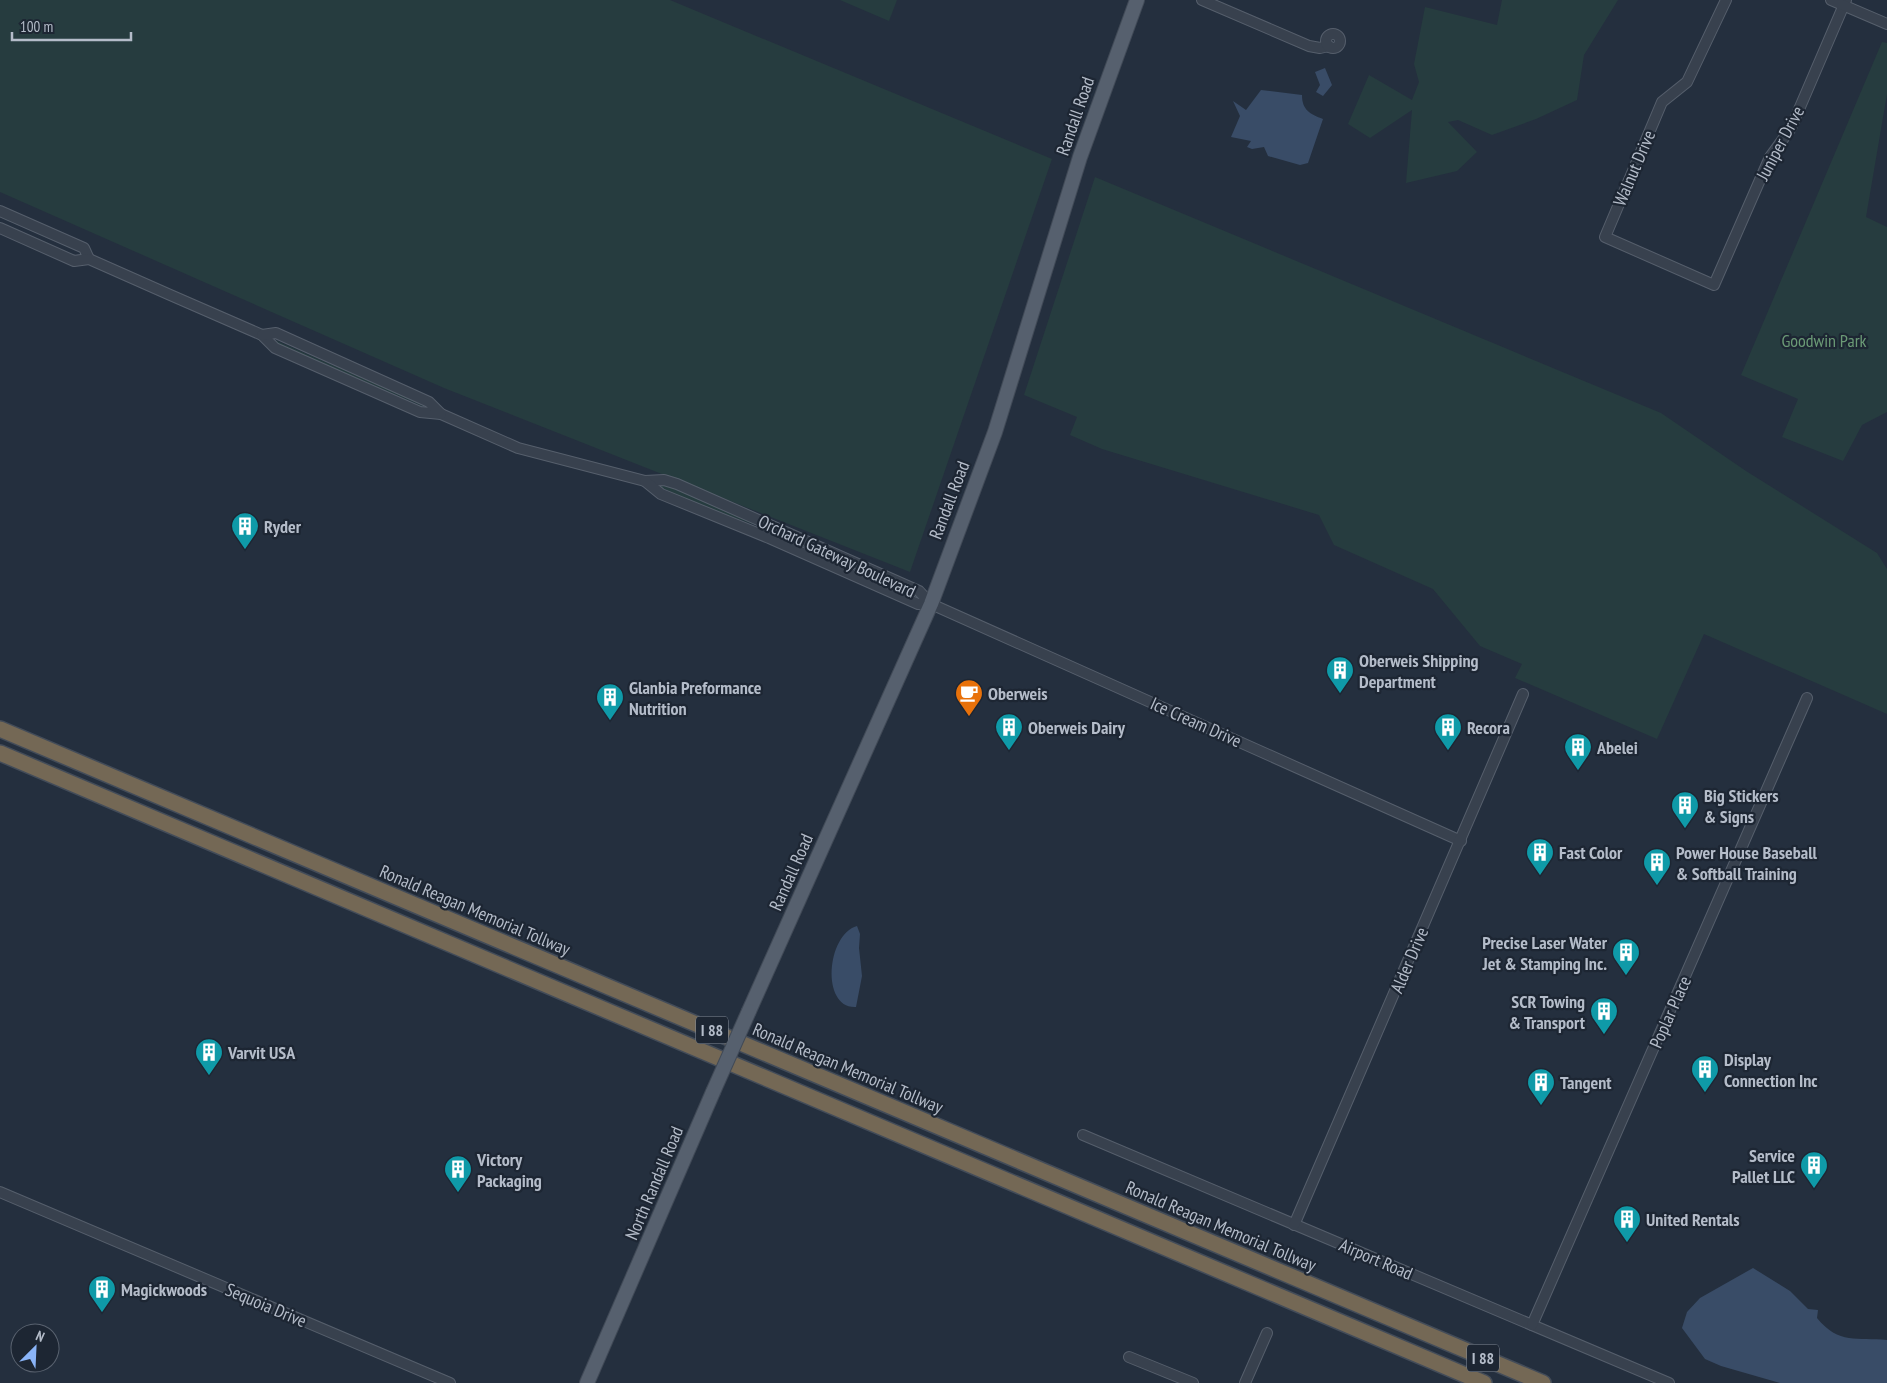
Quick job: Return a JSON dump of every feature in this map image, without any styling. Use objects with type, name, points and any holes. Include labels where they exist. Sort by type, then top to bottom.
[{"type":"highway","name":"Ronald Reagan Memorial Tollway","points":[[0,729],[1543,1383]]},
{"type":"highway","name":"I 88","points":[[0,753],[1484,1383]]},
{"type":"main road","name":"Randall Road","points":[[755,998],[931,604],[995,432],[1083,149],[1137,0]]},
{"type":"main road","name":"North Randall Road","points":[[587,1383],[755,998]]},
{"type":"street","points":[[1202,0],[1310,46],[1320,48],[1328,46]]},
{"type":"street","name":"Walnut Drive","points":[[1714,285],[1605,237],[1662,102],[1687,82],[1726,0]]},
{"type":"street","points":[[1831,0],[1845,2],[1887,24]]},
{"type":"street","name":"Juniper Drive","points":[[1714,285],[1770,157],[1791,128],[1845,2]]},
{"type":"street","name":"Orchard Gateway Boulevard","points":[[0,211],[84,248],[89,259]]},
{"type":"street","name":"Orchard Gateway Boulevard","points":[[0,228],[74,261],[89,259],[262,335],[276,334],[296,342],[429,402],[441,414],[518,448],[645,481],[664,480],[676,484],[919,591],[931,604]]},
{"type":"street","name":"Orchard Gateway Boulevard","points":[[645,481],[661,494],[698,510],[769,538],[918,604],[931,604]]},
{"type":"street","name":"Ice Cream Drive","points":[[931,604],[1461,841]]},
{"type":"street","name":"Alder Drive","points":[[1294,1224],[1523,694]]},
{"type":"street","name":"Poplar Place","points":[[1532,1325],[1807,698]]},
{"type":"street","name":"Airport Road","points":[[1083,1135],[1670,1383]]},
{"type":"street","name":"Sequoia Drive","points":[[0,1192],[450,1383]]},
{"type":"street","points":[[1246,1383],[1267,1333]]},
{"type":"street","points":[[1129,1357],[1193,1383]]},
{"type":"green space","points":[[0,0],[670,0],[1052,159],[910,572],[444,388],[0,192]]},
{"type":"green space","points":[[840,0],[897,0],[889,21]]},
{"type":"green space","points":[[1502,0],[1618,0],[1584,55],[1577,100],[1536,119],[1492,135],[1458,120],[1448,122],[1477,152],[1457,171],[1406,183],[1412,110],[1370,138],[1348,124],[1369,75],[1412,100],[1419,82],[1414,64],[1425,7],[1497,25]]},
{"type":"green space","name":"Goodwin Park","points":[[1882,42],[1887,43],[1887,94],[1866,217],[1887,227],[1887,412],[1862,425],[1843,461],[1782,437],[1798,399],[1741,375]]},
{"type":"green space","points":[[1095,177],[1661,413],[1746,471],[1877,553],[1887,569],[1887,714],[1704,634],[1657,739],[1515,678],[1522,664],[1480,646],[1433,589],[1334,545],[1319,515],[1102,449],[1070,435],[1077,417],[1024,395]]},
{"type":"green space","points":[[270,338],[435,410],[268,340]]},
{"type":"green space","points":[[653,484],[675,488],[765,528],[712,510]]},
{"type":"water","points":[[1325,68],[1332,85],[1323,96],[1316,92],[1320,85],[1315,72]]},
{"type":"water","points":[[1261,90],[1302,95],[1305,108],[1323,119],[1308,163],[1300,165],[1268,156],[1264,147],[1252,149],[1247,147],[1251,141],[1231,137],[1240,116],[1233,101],[1246,110]]},
{"type":"water","points":[[857,926],[860,934],[859,948],[862,976],[856,1007],[845,1004],[837,996],[833,985],[832,971],[834,956],[839,943],[847,932]]},
{"type":"water","points":[[1753,1268],[1790,1291],[1808,1309],[1818,1310],[1817,1318],[1825,1327],[1833,1332],[1849,1338],[1887,1340],[1887,1383],[1780,1383],[1721,1366],[1705,1359],[1682,1328],[1687,1312],[1700,1298]]},
{"type":"place","name":"Ryder","points":[[245,550]]},
{"type":"place","name":"Oberweis Shipping Department","points":[[1340,694]]},
{"type":"place","name":"Oberweis","points":[[969,717]]},
{"type":"place","name":"Glanbia Preformance Nutrition","points":[[610,721]]},
{"type":"place","name":"Oberweis Dairy","points":[[1009,751]]},
{"type":"place","name":"Recora","points":[[1448,751]]},
{"type":"place","name":"Abelei","points":[[1578,771]]},
{"type":"place","name":"Big Stickers & Signs","points":[[1685,829]]},
{"type":"place","name":"Fast Color","points":[[1540,876]]},
{"type":"place","name":"Power House Baseball & Softball Training","points":[[1657,886]]},
{"type":"place","name":"Precise Laser Water Jet & Stamping Inc.","points":[[1626,976]]},
{"type":"place","name":"SCR Towing & Transport","points":[[1604,1035]]},
{"type":"place","name":"Varvit USA","points":[[209,1076]]},
{"type":"place","name":"Display Connection Inc","points":[[1705,1093]]},
{"type":"place","name":"Tangent","points":[[1541,1106]]},
{"type":"place","name":"Service Pallet LLC","points":[[1814,1189]]},
{"type":"place","name":"Victory Packaging","points":[[458,1193]]},
{"type":"place","name":"United Rentals","points":[[1627,1243]]},
{"type":"place","name":"Magickwoods","points":[[102,1313]]}]
